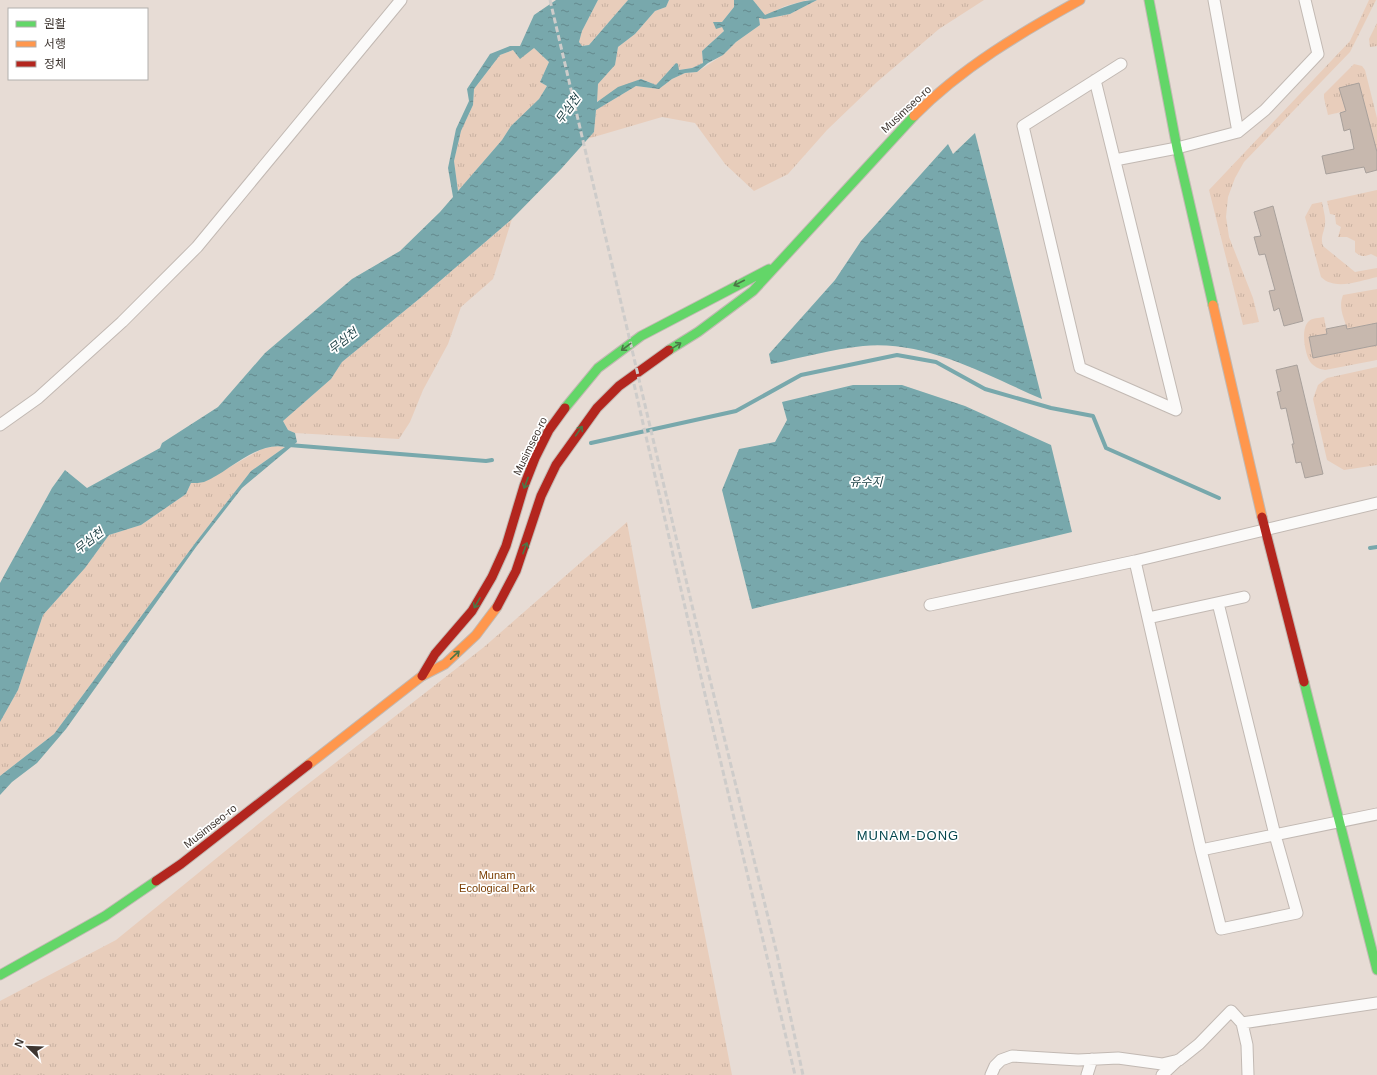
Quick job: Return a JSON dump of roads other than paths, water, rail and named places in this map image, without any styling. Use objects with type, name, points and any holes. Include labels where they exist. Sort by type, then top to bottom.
[{"type":"street","points":[[0,425],[44,393],[122,322],[197,247],[401,0]]},
{"type":"street","name":"Musimseo-ro","points":[[0,975],[105,916],[180,864],[422,676],[445,664],[471,640],[501,601],[516,571],[541,496],[556,465],[597,408],[619,386],[662,354],[698,332],[753,291],[774,266],[917,113],[948,86],[1014,37],[1080,0]]},
{"type":"street","points":[[1149,0],[1177,148],[1265,529],[1341,822],[1377,970]]},
{"type":"street","points":[[1214,0],[1238,132]]},
{"type":"street","points":[[1115,160],[1177,148],[1238,132],[1265,110],[1318,54],[1305,0]]},
{"type":"street","points":[[1095,80],[1176,410],[1080,368],[1023,126],[1095,80],[1121,64]]},
{"type":"street","name":"Musimseo-ro","points":[[422,676],[435,654],[472,612],[492,577],[506,546],[524,486],[535,458],[549,430],[579,389],[598,368],[640,336],[774,266]]},
{"type":"street","points":[[930,605],[1135,560],[1377,503]]},
{"type":"street","points":[[1135,560],[1201,850],[1221,929],[1297,913],[1275,835],[1218,602]]},
{"type":"street","points":[[1148,618],[1244,597]]},
{"type":"street","points":[[1201,850],[1377,814]]},
{"type":"street","points":[[1242,1023],[1377,1002]]},
{"type":"street","points":[[1162,1075],[1199,1044],[1231,1011],[1242,1023],[1246,1045],[1248,1075]]},
{"type":"street","points":[[991,1075],[995,1066],[1001,1060],[1012,1056],[1078,1060],[1118,1058],[1162,1064],[1179,1060]]},
{"type":"street","points":[[1086,1075],[1092,1059]]},
{"type":"water","name":"무심천","points":[[556,0],[598,0],[582,31],[579,42],[582,46],[589,45],[628,0],[669,0],[666,7],[655,11],[635,34],[618,47],[615,65],[598,84],[597,102],[618,87],[641,79],[656,85],[676,63],[678,64],[679,70],[692,68],[703,63],[702,51],[724,31],[722,27],[716,29],[713,22],[722,22],[734,7],[734,0],[753,0],[765,15],[797,3],[817,0],[790,14],[765,19],[759,18],[760,25],[736,42],[723,55],[708,63],[697,72],[685,73],[672,79],[659,89],[636,86],[596,110],[594,132],[561,169],[512,219],[419,299],[342,362],[331,379],[283,421],[288,430],[295,433],[297,442],[242,488],[196,547],[66,729],[37,763],[12,782],[0,795],[0,776],[54,734],[196,542],[251,471],[285,447],[274,446],[263,449],[253,453],[213,478],[204,482],[191,483],[186,494],[141,525],[109,535],[85,568],[43,615],[18,690],[0,722],[0,583],[52,488],[65,470],[87,488],[160,448],[162,443],[218,407],[265,353],[352,279],[400,251],[440,212],[453,197],[448,168],[456,129],[469,101],[467,89],[490,54],[510,46],[520,46],[534,15]],"holes":[[[534,48],[549,62],[540,82],[547,86],[539,99],[511,126],[502,140],[458,191],[454,161],[461,131],[473,105],[474,89],[500,55],[513,50],[520,59]]]},
{"type":"water","points":[[975,133],[1042,399],[955,361],[910,348],[886,346],[851,347],[771,364],[769,354],[835,280],[861,241],[948,144],[953,154]]},
{"type":"water","name":"유수지","points":[[853,385],[902,385],[965,406],[1051,445],[1072,532],[752,609],[722,490],[739,449],[775,442],[787,420],[782,402]]},
{"type":"waterway","points":[[591,443],[736,411],[801,375],[897,355],[936,362],[985,389],[1051,408],[1093,416],[1106,448],[1219,498]]},
{"type":"waterway","points":[[289,445],[486,461],[492,460]]},
{"type":"waterway","points":[[1370,548],[1377,547]]},
{"type":"railway","points":[[550,0],[695,618],[777,954],[803,1075]]},
{"type":"railway","points":[[634,384],[712,725],[795,1075]]},
{"type":"district","name":"MUNAM-DONG","points":[[908,835]]},
{"type":"park label","name":"Munam Ecological Park","points":[[497,881]]}]
